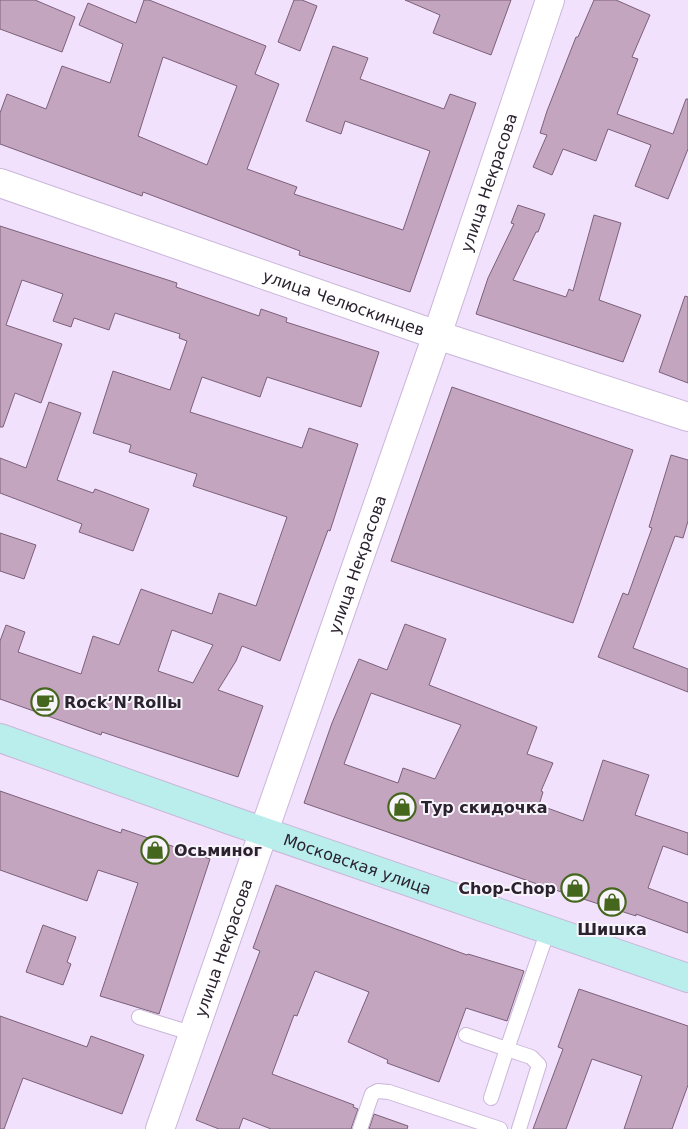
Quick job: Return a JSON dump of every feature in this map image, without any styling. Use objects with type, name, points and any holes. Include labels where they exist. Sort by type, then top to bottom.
[{"type":"main road","name":"Московская улица","points":[[0,738],[263,832],[688,978]]},
{"type":"street","name":"улица Некрасова","points":[[160,1129],[437,335],[550,0]]},
{"type":"street","name":"улица Челюскинцев","points":[[0,183],[437,335],[688,417]]},
{"type":"lane","points":[[491,1098],[548,930]]},
{"type":"lane","points":[[139,1017],[194,1034]]},
{"type":"lane","points":[[466,1035],[531,1057],[539,1065],[519,1129]]},
{"type":"lane","points":[[360,1129],[372,1094],[378,1091],[389,1092],[500,1129]]},
{"type":"building","points":[[0,0],[35,0],[75,17],[62,52],[0,29]]},
{"type":"building","points":[[144,0],[149,0],[266,46],[255,74],[279,84],[247,169],[297,187],[294,194],[403,230],[430,151],[345,121],[341,134],[306,121],[333,46],[368,58],[360,79],[444,109],[450,94],[476,103],[410,292],[299,255],[300,251],[143,192],[142,196],[0,144],[0,113],[7,94],[46,109],[62,66],[110,83],[123,44],[79,25],[88,3],[136,23]],"holes":[[[163,57],[237,86],[207,165],[138,136]]]},
{"type":"building","points":[[294,0],[302,0],[317,6],[300,51],[278,42]]},
{"type":"building","points":[[405,0],[511,0],[491,55],[433,33],[440,15]]},
{"type":"building","points":[[594,0],[616,0],[650,15],[632,57],[638,59],[617,114],[673,134],[686,99],[688,99],[688,149],[668,199],[635,186],[651,145],[608,129],[596,161],[563,149],[552,175],[533,167],[547,135],[540,133],[547,111],[576,37],[578,37]]},
{"type":"building","points":[[518,205],[545,214],[538,232],[536,232],[513,280],[566,297],[569,289],[573,291],[594,215],[621,223],[599,300],[641,315],[623,362],[476,314],[488,278],[514,224],[511,223]]},
{"type":"building","points":[[0,226],[177,283],[176,287],[259,316],[261,309],[287,318],[286,322],[379,352],[361,407],[267,377],[260,397],[202,377],[190,412],[302,448],[309,428],[358,444],[330,531],[328,530],[280,661],[242,646],[236,661],[218,690],[263,706],[238,777],[102,732],[101,735],[0,699],[0,641],[6,625],[25,632],[18,652],[81,674],[93,636],[119,645],[141,589],[212,614],[219,593],[256,606],[287,517],[193,486],[197,474],[129,452],[131,445],[93,433],[113,371],[170,390],[187,341],[179,338],[180,334],[115,313],[109,330],[74,318],[71,327],[53,321],[63,294],[22,280],[6,325],[62,344],[41,403],[15,393],[3,427],[0,427]],"holes":[[[172,630],[213,645],[193,683],[158,671]]]},
{"type":"building","points":[[685,296],[688,297],[688,383],[659,372]]},
{"type":"building","points":[[452,387],[633,450],[573,623],[391,561]]},
{"type":"building","points":[[49,402],[81,413],[57,480],[93,493],[95,489],[149,509],[133,551],[79,532],[82,524],[0,493],[0,458],[26,468]]},
{"type":"building","points":[[671,455],[688,460],[688,521],[683,538],[675,536],[633,648],[688,669],[688,692],[598,657],[623,593],[628,595],[652,528],[649,527]]},
{"type":"building","points":[[0,533],[36,545],[24,579],[0,571]]},
{"type":"building","points":[[405,624],[446,639],[429,685],[537,727],[527,754],[553,763],[541,791],[543,792],[539,805],[583,821],[603,760],[649,775],[635,815],[688,833],[688,855],[663,846],[648,888],[688,903],[688,933],[636,914],[636,916],[543,886],[304,803],[332,723],[359,659],[387,670]],"holes":[[[371,693],[461,725],[435,779],[403,768],[398,783],[344,764]]]},
{"type":"building","points":[[0,791],[121,833],[122,829],[210,859],[159,1014],[100,996],[138,883],[98,870],[87,901],[0,870]]},
{"type":"building","points":[[276,885],[467,955],[524,971],[507,1021],[466,1008],[439,1082],[387,1063],[388,1060],[348,1042],[369,992],[315,971],[297,1016],[294,1015],[272,1074],[354,1105],[353,1107],[358,1109],[351,1129],[271,1129],[243,1118],[239,1129],[219,1129],[196,1120],[260,951],[253,948]]},
{"type":"building","points":[[43,925],[76,937],[67,962],[71,964],[63,985],[26,972]]},
{"type":"building","points":[[579,989],[688,1026],[688,1085],[672,1129],[624,1129],[642,1076],[592,1059],[566,1129],[533,1129],[563,1049],[558,1047]]},
{"type":"building","points":[[0,1016],[87,1047],[91,1036],[144,1055],[122,1114],[23,1078],[4,1129],[0,1129]]},
{"type":"building","points":[[374,1114],[408,1126],[407,1129],[369,1129]]},
{"type":"place","name":"Rock’N’Rollы","points":[[45,702]]},
{"type":"place","name":"Тур скидочка","points":[[402,807]]},
{"type":"place","name":"Осьминог","points":[[155,850]]},
{"type":"place","name":"Chop-Chop","points":[[575,888]]},
{"type":"place","name":"Шишка","points":[[612,902]]}]
